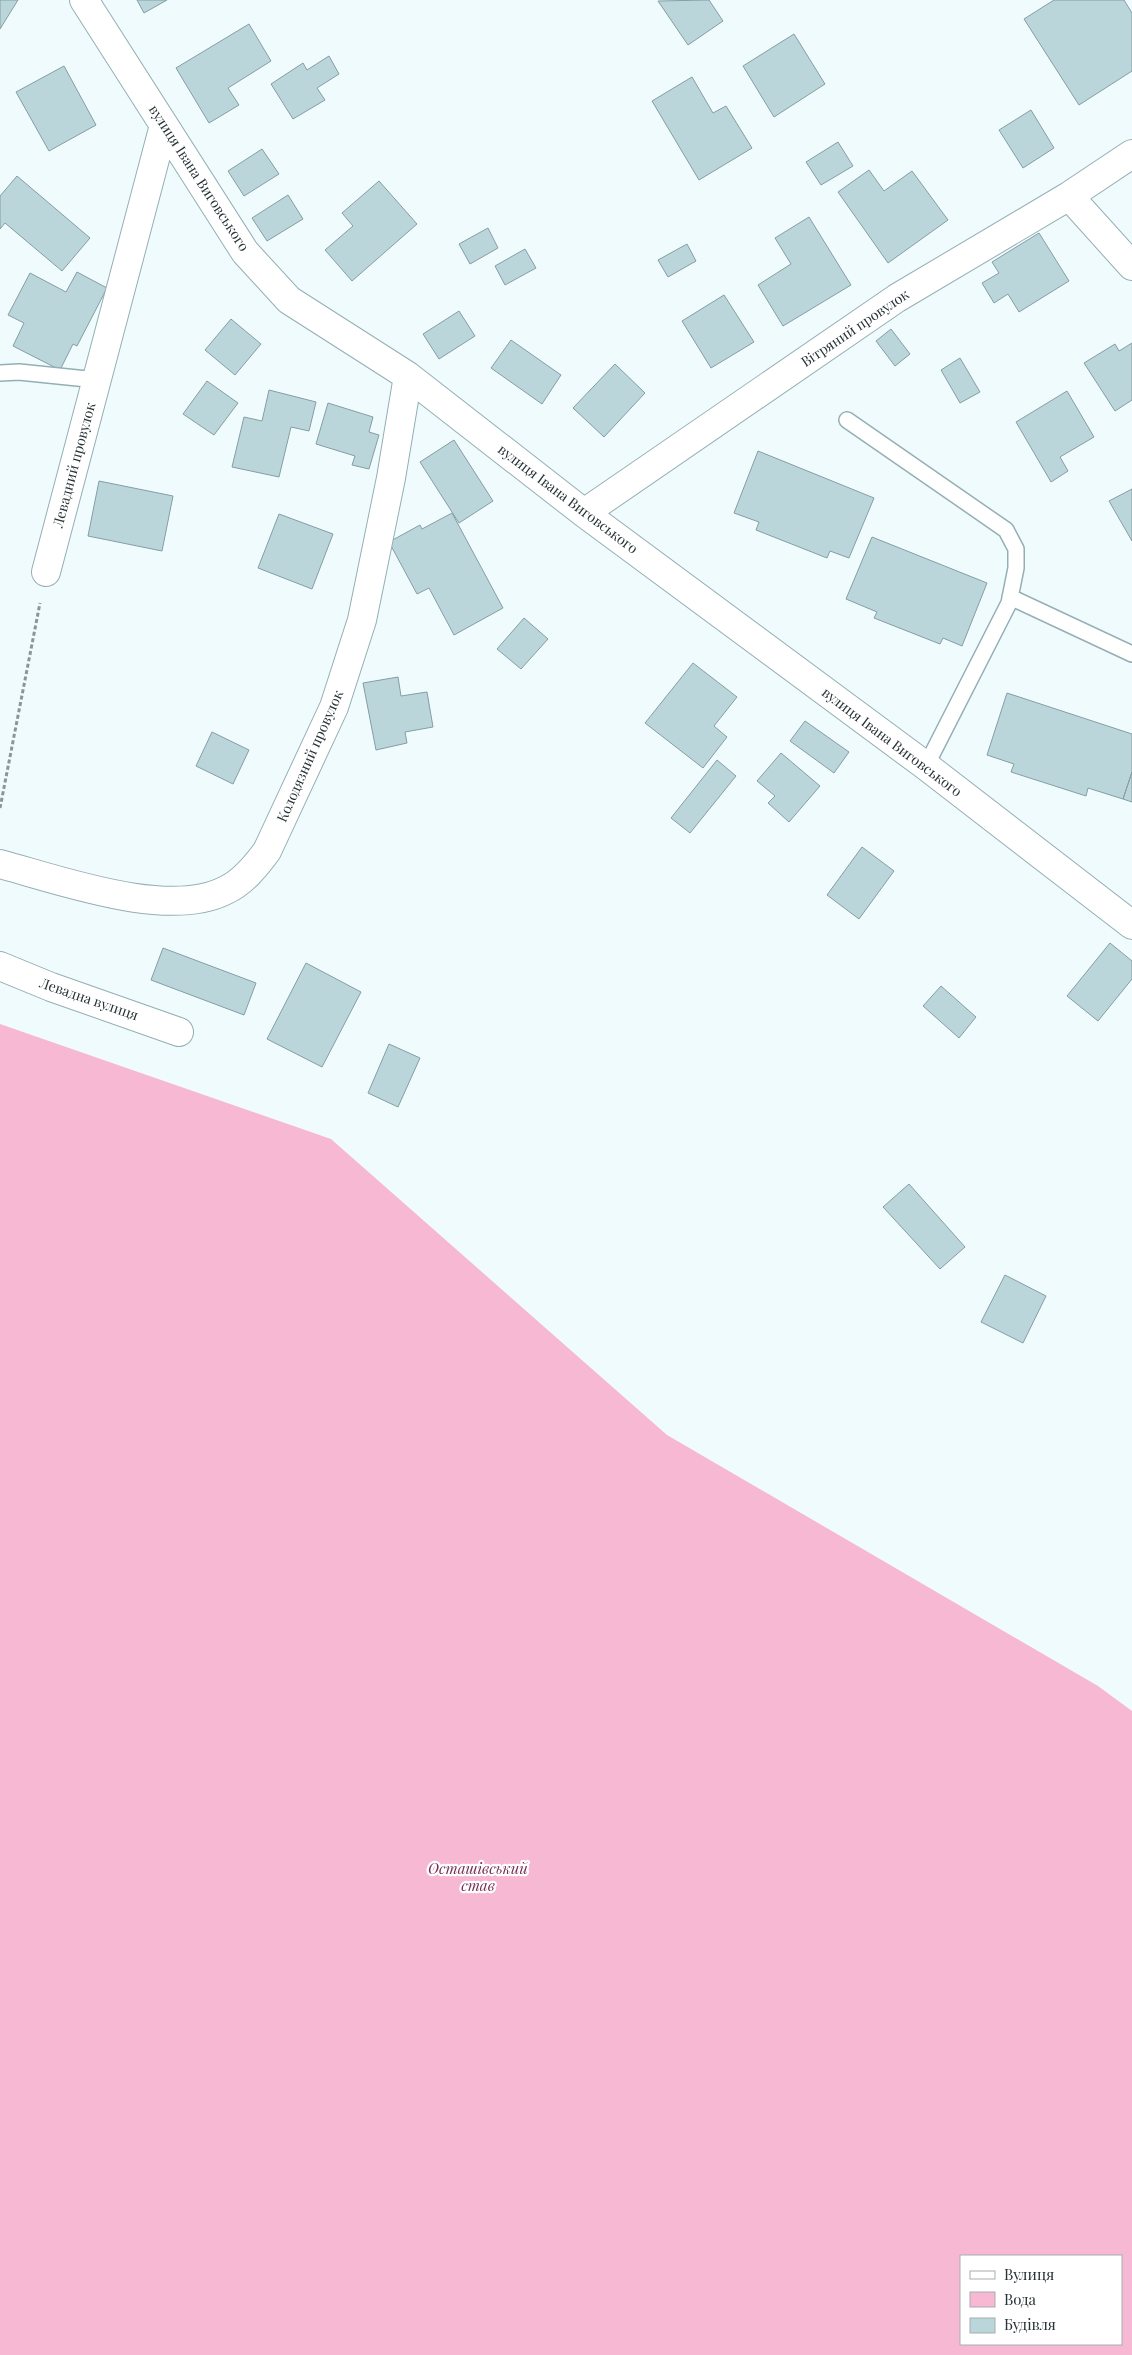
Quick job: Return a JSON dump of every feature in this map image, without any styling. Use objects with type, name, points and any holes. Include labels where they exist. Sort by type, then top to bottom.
[{"type":"street","name":"вулиця Івана Виговського","points":[[84,0],[245,252],[289,300],[408,376],[584,513],[926,766],[1132,925]]},
{"type":"street","name":"Левадний провулок","points":[[46,572],[164,125]]},
{"type":"street","name":"Вітряний провулок","points":[[584,513],[897,298],[1069,196],[1132,154]]},
{"type":"street","points":[[1069,196],[1132,266]]},
{"type":"street","name":"Колодязний провулок","points":[[0,864],[149,901],[196,901],[226,890],[253,869],[268,852],[334,707],[362,620],[391,478],[408,376]]},
{"type":"street","name":"Левадна вулиця","points":[[0,966],[51,987],[179,1032]]},
{"type":"lane","points":[[0,373],[19,372],[97,380]]},
{"type":"lane","points":[[847,420],[1006,530],[1016,549],[1016,568],[1010,597],[926,766]]},
{"type":"lane","points":[[1010,597],[1132,654]]},
{"type":"path","points":[[0,808],[46,572]]},
{"type":"water","name":"Осташівський став","points":[[0,1024],[331,1139],[667,1435],[1098,1686],[1132,1711],[1132,2355],[0,2355]]},
{"type":"building","points":[[0,0],[18,0],[0,29]]},
{"type":"building","points":[[137,0],[167,0],[144,13]]},
{"type":"building","points":[[709,0],[723,21],[688,45],[658,1]]},
{"type":"building","points":[[1054,0],[1124,0],[1132,13],[1132,71],[1079,105],[1024,19]]},
{"type":"building","points":[[249,24],[271,61],[228,88],[239,105],[209,123],[176,68]]},
{"type":"building","points":[[794,34],[825,84],[774,117],[743,66]]},
{"type":"building","points":[[329,56],[339,74],[317,88],[325,100],[293,119],[271,84],[303,63],[307,70]]},
{"type":"building","points":[[64,66],[96,125],[49,151],[16,92]]},
{"type":"building","points":[[692,77],[713,113],[726,106],[752,148],[699,180],[652,101]]},
{"type":"building","points":[[1031,110],[1054,148],[1023,168],[999,130]]},
{"type":"building","points":[[838,142],[853,166],[821,185],[806,162]]},
{"type":"building","points":[[262,149],[279,174],[244,196],[228,171]]},
{"type":"building","points":[[869,170],[884,191],[912,171],[948,220],[888,263],[838,192]]},
{"type":"building","points":[[17,176],[90,238],[62,271],[5,223],[0,229],[0,196]]},
{"type":"building","points":[[379,181],[417,224],[352,281],[325,250],[353,226],[342,213]]},
{"type":"building","points":[[288,195],[303,219],[267,241],[252,218]]},
{"type":"building","points":[[809,217],[851,285],[783,326],[758,285],[791,264],[775,238]]},
{"type":"building","points":[[488,228],[498,248],[470,264],[459,244]]},
{"type":"building","points":[[1039,233],[1069,281],[1019,312],[1008,294],[994,303],[982,283],[999,273],[992,262]]},
{"type":"building","points":[[687,244],[696,261],[668,277],[658,260]]},
{"type":"building","points":[[525,249],[536,268],[505,285],[495,266]]},
{"type":"building","points":[[77,272],[107,288],[77,346],[73,344],[60,370],[13,346],[24,323],[8,315],[30,273],[66,292]]},
{"type":"building","points":[[724,295],[754,342],[711,368],[682,321]]},
{"type":"building","points":[[459,311],[475,336],[439,359],[423,334]]},
{"type":"building","points":[[231,319],[261,344],[235,375],[205,350]]},
{"type":"building","points":[[891,329],[910,354],[895,366],[876,341]]},
{"type":"building","points":[[511,340],[561,375],[542,404],[491,368]]},
{"type":"building","points":[[1132,343],[1132,400],[1115,411],[1084,363],[1115,344],[1119,351]]},
{"type":"building","points":[[960,358],[980,392],[960,403],[941,370]]},
{"type":"building","points":[[615,364],[645,393],[604,437],[573,408]]},
{"type":"building","points":[[207,381],[238,403],[214,435],[183,414]]},
{"type":"building","points":[[269,390],[316,402],[309,431],[291,427],[279,477],[232,467],[244,417],[262,421]]},
{"type":"building","points":[[1067,391],[1094,437],[1060,457],[1068,471],[1051,482],[1016,422]]},
{"type":"building","points":[[328,403],[373,417],[369,432],[379,435],[369,469],[352,465],[355,456],[316,444]]},
{"type":"building","points":[[454,440],[493,501],[459,523],[420,462]]},
{"type":"building","points":[[758,451],[874,498],[849,558],[830,551],[827,558],[756,530],[759,522],[734,513]]},
{"type":"building","points":[[99,481],[173,496],[162,551],[88,536]]},
{"type":"building","points":[[1132,489],[1132,541],[1109,501]]},
{"type":"building","points":[[452,513],[503,608],[454,635],[429,588],[417,594],[389,542],[420,525],[422,529]]},
{"type":"building","points":[[279,514],[333,534],[312,589],[258,568]]},
{"type":"building","points":[[872,537],[987,583],[962,646],[943,638],[940,644],[874,618],[877,612],[846,599]]},
{"type":"building","points":[[524,618],[548,639],[521,669],[497,649]]},
{"type":"building","points":[[693,663],[737,697],[714,726],[727,737],[703,768],[645,723]]},
{"type":"building","points":[[398,677],[401,696],[427,692],[433,727],[405,732],[407,743],[376,750],[363,683]]},
{"type":"building","points":[[1007,693],[1132,734],[1132,772],[1123,799],[1088,788],[1086,796],[1011,772],[1014,764],[987,755]]},
{"type":"building","points":[[805,721],[849,752],[834,773],[790,741]]},
{"type":"building","points":[[212,732],[249,750],[233,784],[196,766]]},
{"type":"building","points":[[781,753],[820,786],[789,822],[768,803],[775,796],[757,781]]},
{"type":"building","points":[[717,760],[736,776],[690,833],[671,818]]},
{"type":"building","points":[[1132,772],[1132,802],[1123,799]]},
{"type":"building","points":[[862,847],[894,871],[859,919],[827,895]]},
{"type":"building","points":[[1110,943],[1132,961],[1132,979],[1098,1021],[1067,996]]},
{"type":"building","points":[[163,948],[256,983],[244,1015],[151,980]]},
{"type":"building","points":[[306,963],[361,992],[322,1067],[267,1039]]},
{"type":"building","points":[[941,986],[976,1017],[959,1038],[923,1006]]},
{"type":"building","points":[[389,1044],[420,1058],[398,1107],[368,1093]]},
{"type":"building","points":[[909,1184],[965,1247],[940,1269],[883,1207]]},
{"type":"building","points":[[1005,1275],[1046,1296],[1023,1343],[981,1322]]}]
